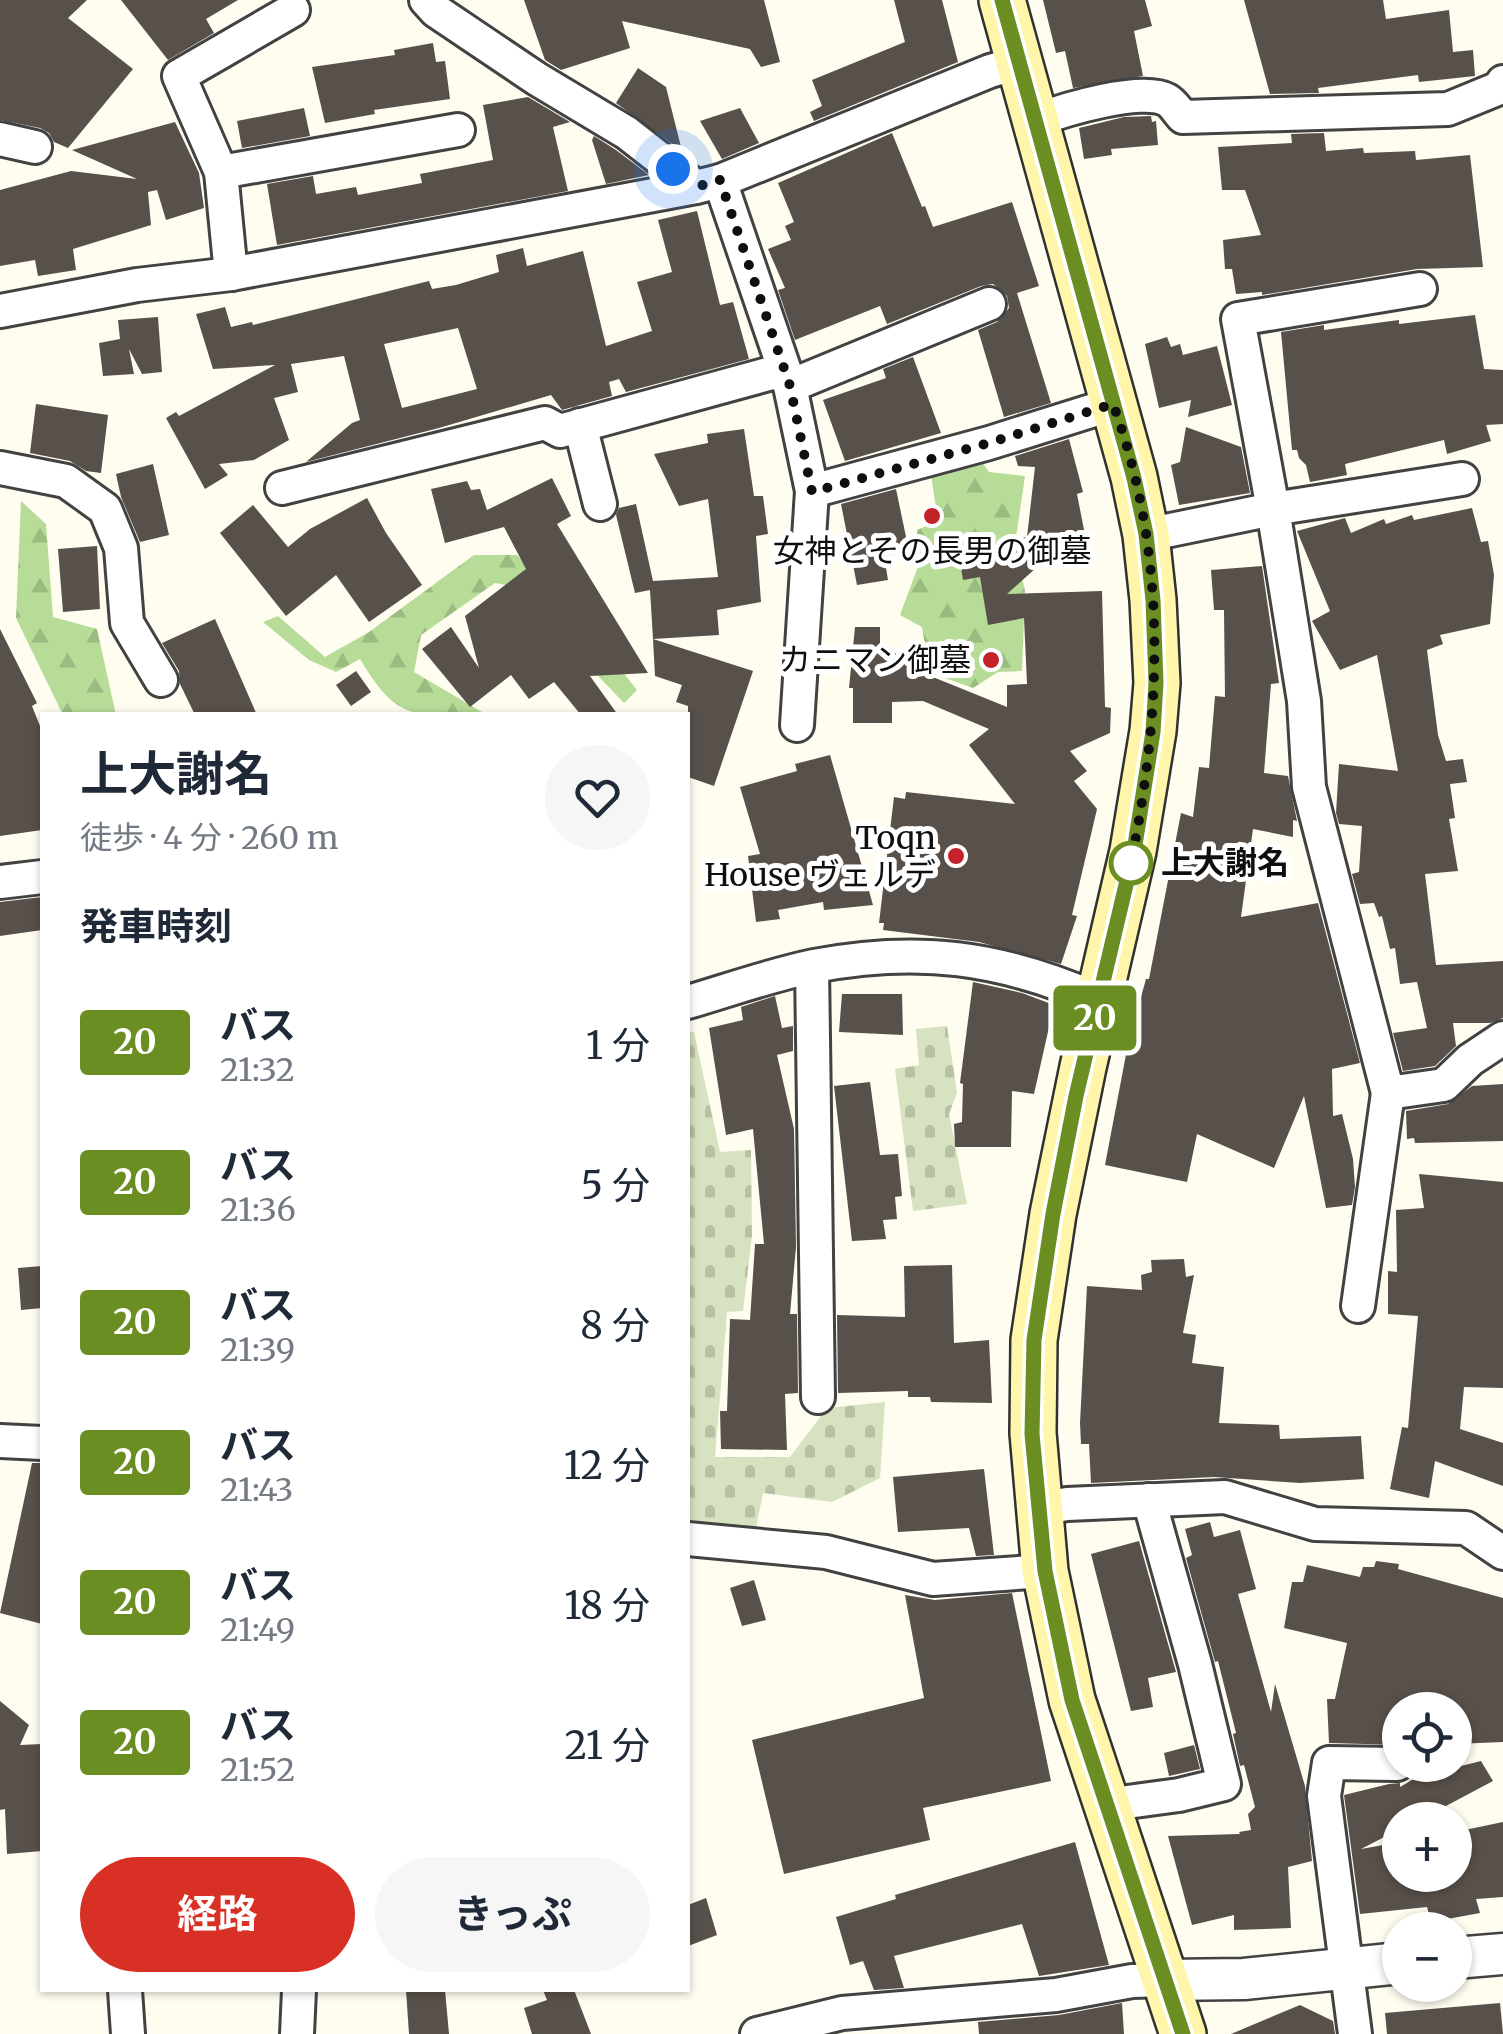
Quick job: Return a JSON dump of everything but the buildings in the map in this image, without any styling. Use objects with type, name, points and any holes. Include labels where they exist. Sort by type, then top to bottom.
[{"type":"main road","points":[[1002,0],[1146,534],[1156,642],[1153,732],[1134,851],[1053,1214],[1034,1340],[1032,1434],[1038,1509],[1045,1571],[1072,1700],[1183,2034]]},
{"type":"street","points":[[432,4],[537,79],[708,184],[787,378],[812,492],[797,725]]},
{"type":"street","points":[[230,274],[221,172],[178,76],[293,10]]},
{"type":"street","points":[[0,311],[137,285],[230,274],[708,184],[1021,62]]},
{"type":"street","points":[[1037,120],[1064,110],[1148,95],[1169,100],[1182,117],[1448,109],[1498,88],[1503,82]]},
{"type":"street","points":[[221,172],[458,130]]},
{"type":"street","points":[[0,139],[34,147]]},
{"type":"street","points":[[1358,1306],[1388,1093],[1309,787],[1304,700],[1238,319],[1420,289]]},
{"type":"street","points":[[282,488],[545,423],[560,432],[787,378],[989,304]]},
{"type":"street","points":[[812,492],[1008,438],[1113,404]]},
{"type":"street","points":[[580,426],[600,504]]},
{"type":"street","points":[[0,468],[66,481],[105,509],[121,548],[128,623],[161,680]]},
{"type":"street","points":[[1146,534],[1462,479]]},
{"type":"street","points":[[0,882],[40,877]]},
{"type":"street","points":[[690,1001],[812,966],[902,954],[968,958],[1068,986],[1099,1000]]},
{"type":"street","points":[[812,966],[818,1397]]},
{"type":"street","points":[[1388,1093],[1444,1084],[1503,1038]]},
{"type":"street","points":[[0,1441],[40,1443]]},
{"type":"street","points":[[1038,1509],[1226,1498],[1316,1524],[1466,1528],[1503,1553]]},
{"type":"street","points":[[1105,1805],[1224,1784],[1149,1500]]},
{"type":"street","points":[[690,1539],[826,1552],[933,1579],[1045,1571]]},
{"type":"street","points":[[1356,2034],[1324,1796],[1328,1764],[1382,1764]]},
{"type":"street","points":[[1472,1957],[1503,1954]]},
{"type":"street","points":[[757,2034],[842,2013],[1056,1995],[1132,1981],[1244,1979],[1382,1965]]},
{"type":"street","points":[[124,1992],[128,2034]]},
{"type":"street","points":[[297,2034],[299,1992]]},
{"type":"green space","points":[[978,456],[989,472],[1025,476],[1015,544],[1025,591],[1022,671],[998,672],[973,688],[945,678],[928,664],[922,627],[900,615],[919,564],[917,530],[938,521],[930,468]]},
{"type":"green space","points":[[21,501],[46,524],[53,617],[97,629],[115,712],[62,712],[16,618]]},
{"type":"green space","points":[[474,555],[517,555],[589,629],[637,690],[624,703],[512,586],[495,583],[421,635],[414,672],[482,712],[412,712],[386,696],[360,659],[336,672],[309,660],[263,622],[278,616],[325,657],[369,632]]},
{"type":"green space","points":[[947,1026],[957,1093],[949,1114],[967,1204],[913,1211],[895,1069],[919,1065],[916,1029]]},
{"type":"green space","points":[[690,1032],[694,1032],[720,1152],[751,1150],[752,1236],[743,1311],[727,1312],[715,1457],[790,1457],[827,1408],[885,1402],[880,1478],[832,1502],[763,1493],[755,1533],[690,1523]]},
{"type":"bus line","name":"20","points":[[1002,0],[1134,478],[1146,534],[1156,662],[1153,732],[1134,851],[1070,1124],[1038,1305],[1032,1434],[1038,1509],[1045,1571],[1072,1700],[1183,2034]]},
{"type":"place","name":"女神とその長男の御墓","points":[[932,516]]},
{"type":"place","name":"カニマン御墓","points":[[991,660]]},
{"type":"place","name":"Toqn House ヴェルデ","points":[[956,856]]},
{"type":"place","name":"上大謝名","points":[[1131,863]]},
{"type":"route","points":[[673,169],[696,187],[720,180],[790,386],[812,492],[1113,404],[1146,534],[1156,642],[1153,732],[1131,863]]}]
